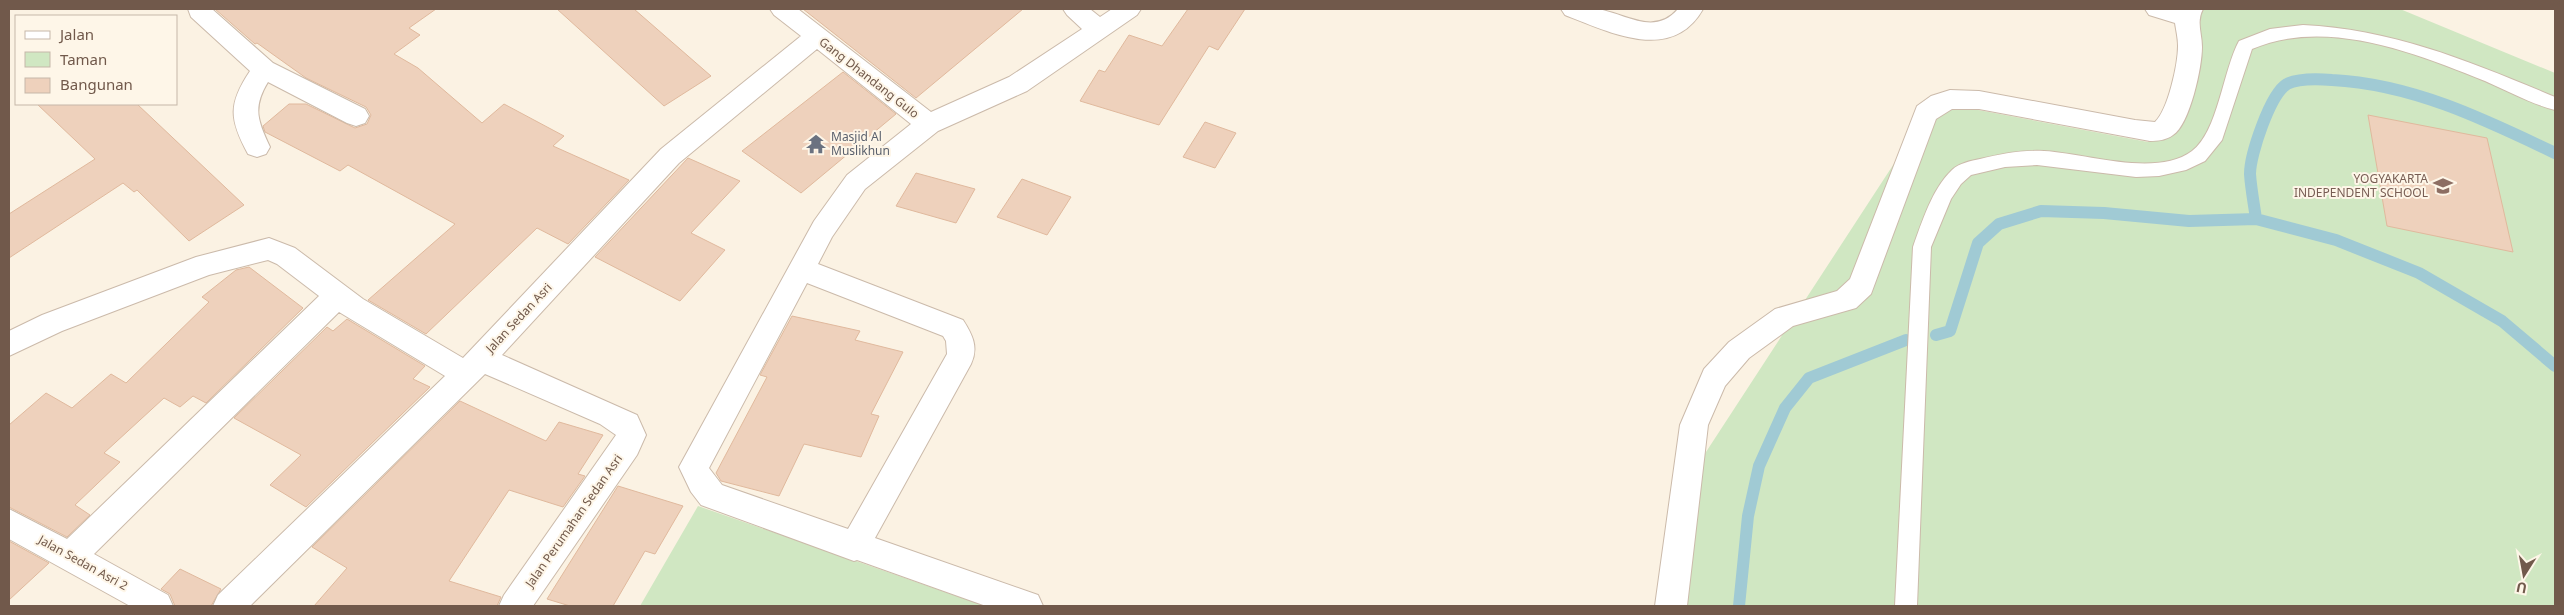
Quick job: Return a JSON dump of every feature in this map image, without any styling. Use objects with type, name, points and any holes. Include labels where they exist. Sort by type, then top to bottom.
[{"type":"street","points":[[200,9],[199,11],[264,69],[356,116]]},
{"type":"street","name":"Gang Dhandang Gulo","points":[[782,9],[928,124],[1018,84],[1129,9]]},
{"type":"street","points":[[1075,9],[1098,29]]},
{"type":"street","points":[[1573,9],[1642,32],[1658,32],[1677,25],[1685,20],[1691,9]]},
{"type":"street","points":[[1671,606],[1694,425],[1714,378],[1739,350],[1785,317],[1846,300],[1861,286],[1926,113],[1940,103],[1950,99],[1979,100],[2135,130],[2154,132],[2164,129],[2170,124],[2178,104],[2189,55],[2189,13],[2158,9]]},
{"type":"street","name":"Jalan Sedan Asri","points":[[229,606],[473,366],[670,156],[816,37]]},
{"type":"street","points":[[257,148],[243,117],[248,94],[264,69]]},
{"type":"street","points":[[928,124],[856,182],[800,269],[694,467],[701,482],[712,495],[854,547],[1027,606]]},
{"type":"street","points":[[9,344],[52,323],[206,265],[269,249],[286,256],[338,295],[473,366]]},
{"type":"street","points":[[800,269],[953,328],[960,339],[961,355],[854,547]]},
{"type":"street","points":[[70,556],[338,295]]},
{"type":"street","name":"Jalan Perumahan Sedan Asri","points":[[473,366],[627,424],[631,434],[627,446],[515,606]]},
{"type":"street","name":"Jalan Sedan Asri 2","points":[[9,523],[157,606]]},
{"type":"lane","points":[[1906,606],[1922,247],[1938,206],[1960,172],[2004,159],[2045,158],[2147,171],[2181,166],[2206,152],[2213,140],[2245,45],[2269,35],[2306,30],[2358,35],[2395,44],[2442,58],[2555,104]]},
{"type":"green space","points":[[2192,9],[2400,9],[2555,73],[2555,606],[1676,606],[1691,475],[1927,113],[1957,106],[2148,142],[2177,93]]},
{"type":"green space","points":[[698,506],[985,606],[640,606]]},
{"type":"building","points":[[215,9],[436,9],[409,28],[420,35],[394,54],[418,68],[482,123],[504,104],[564,136],[553,146],[629,180],[568,244],[537,228],[426,334],[368,300],[455,224],[348,165],[340,171],[265,132],[263,126],[289,104],[306,104],[355,128],[367,124],[371,115],[366,107],[306,78],[257,43],[255,44]]},
{"type":"building","points":[[557,9],[634,9],[711,76],[664,106]]},
{"type":"building","points":[[803,9],[1023,9],[916,98]]},
{"type":"building","points":[[1188,9],[1245,9],[1218,50],[1209,46],[1159,125],[1080,101],[1099,70],[1105,72],[1129,35],[1162,46]]},
{"type":"building","points":[[843,72],[896,114],[801,193],[742,151]]},
{"type":"building","points":[[38,105],[138,105],[244,205],[189,241],[137,190],[134,192],[123,183],[9,258],[9,214],[95,159]]},
{"type":"building","points":[[2368,115],[2487,138],[2513,252],[2387,226]]},
{"type":"building","points":[[1205,122],[1236,133],[1215,168],[1183,157]]},
{"type":"building","points":[[688,158],[740,181],[691,233],[725,250],[680,301],[595,257]]},
{"type":"building","points":[[916,173],[975,189],[956,223],[896,206]]},
{"type":"building","points":[[1022,179],[1071,197],[1047,235],[997,217]]},
{"type":"building","points":[[249,267],[303,308],[206,403],[193,396],[180,407],[164,398],[104,453],[120,462],[75,505],[90,515],[67,537],[9,507],[9,425],[46,393],[72,408],[111,374],[126,383],[209,302],[202,297],[236,270]]},
{"type":"building","points":[[792,316],[860,331],[855,340],[903,352],[871,414],[879,416],[861,457],[804,444],[779,496],[721,481],[716,473],[767,377],[760,375]]},
{"type":"building","points":[[347,319],[425,366],[413,379],[430,387],[306,507],[270,485],[301,455],[234,418],[327,327],[333,331]]},
{"type":"building","points":[[460,401],[546,441],[559,422],[603,435],[578,474],[585,476],[563,507],[509,490],[449,581],[501,597],[497,606],[314,606],[347,568],[312,547]]},
{"type":"building","points":[[618,486],[683,506],[655,554],[645,551],[613,606],[570,606],[547,599]]},
{"type":"building","points":[[9,541],[49,563],[9,600]]},
{"type":"building","points":[[180,569],[221,589],[211,606],[175,606],[170,594],[161,589]]},
{"type":"waterway","points":[[2256,219],[2250,174],[2253,153],[2262,126],[2274,100],[2287,84],[2297,81],[2322,79],[2391,88],[2447,105],[2555,153]]},
{"type":"waterway","points":[[1936,335],[1950,331],[1978,243],[1999,224],[2041,211],[2104,213],[2189,221],[2256,219]]},
{"type":"waterway","points":[[2256,219],[2336,240],[2419,273],[2502,321],[2555,366]]},
{"type":"waterway","points":[[1739,606],[1748,516],[1759,466],[1785,408],[1809,378],[1906,340]]},
{"type":"place","name":"Masjid Al Muslikhun","points":[[816,144]]},
{"type":"place","name":"YOGYAKARTA INDEPENDENT SCHOOL","points":[[2443,186]]}]
